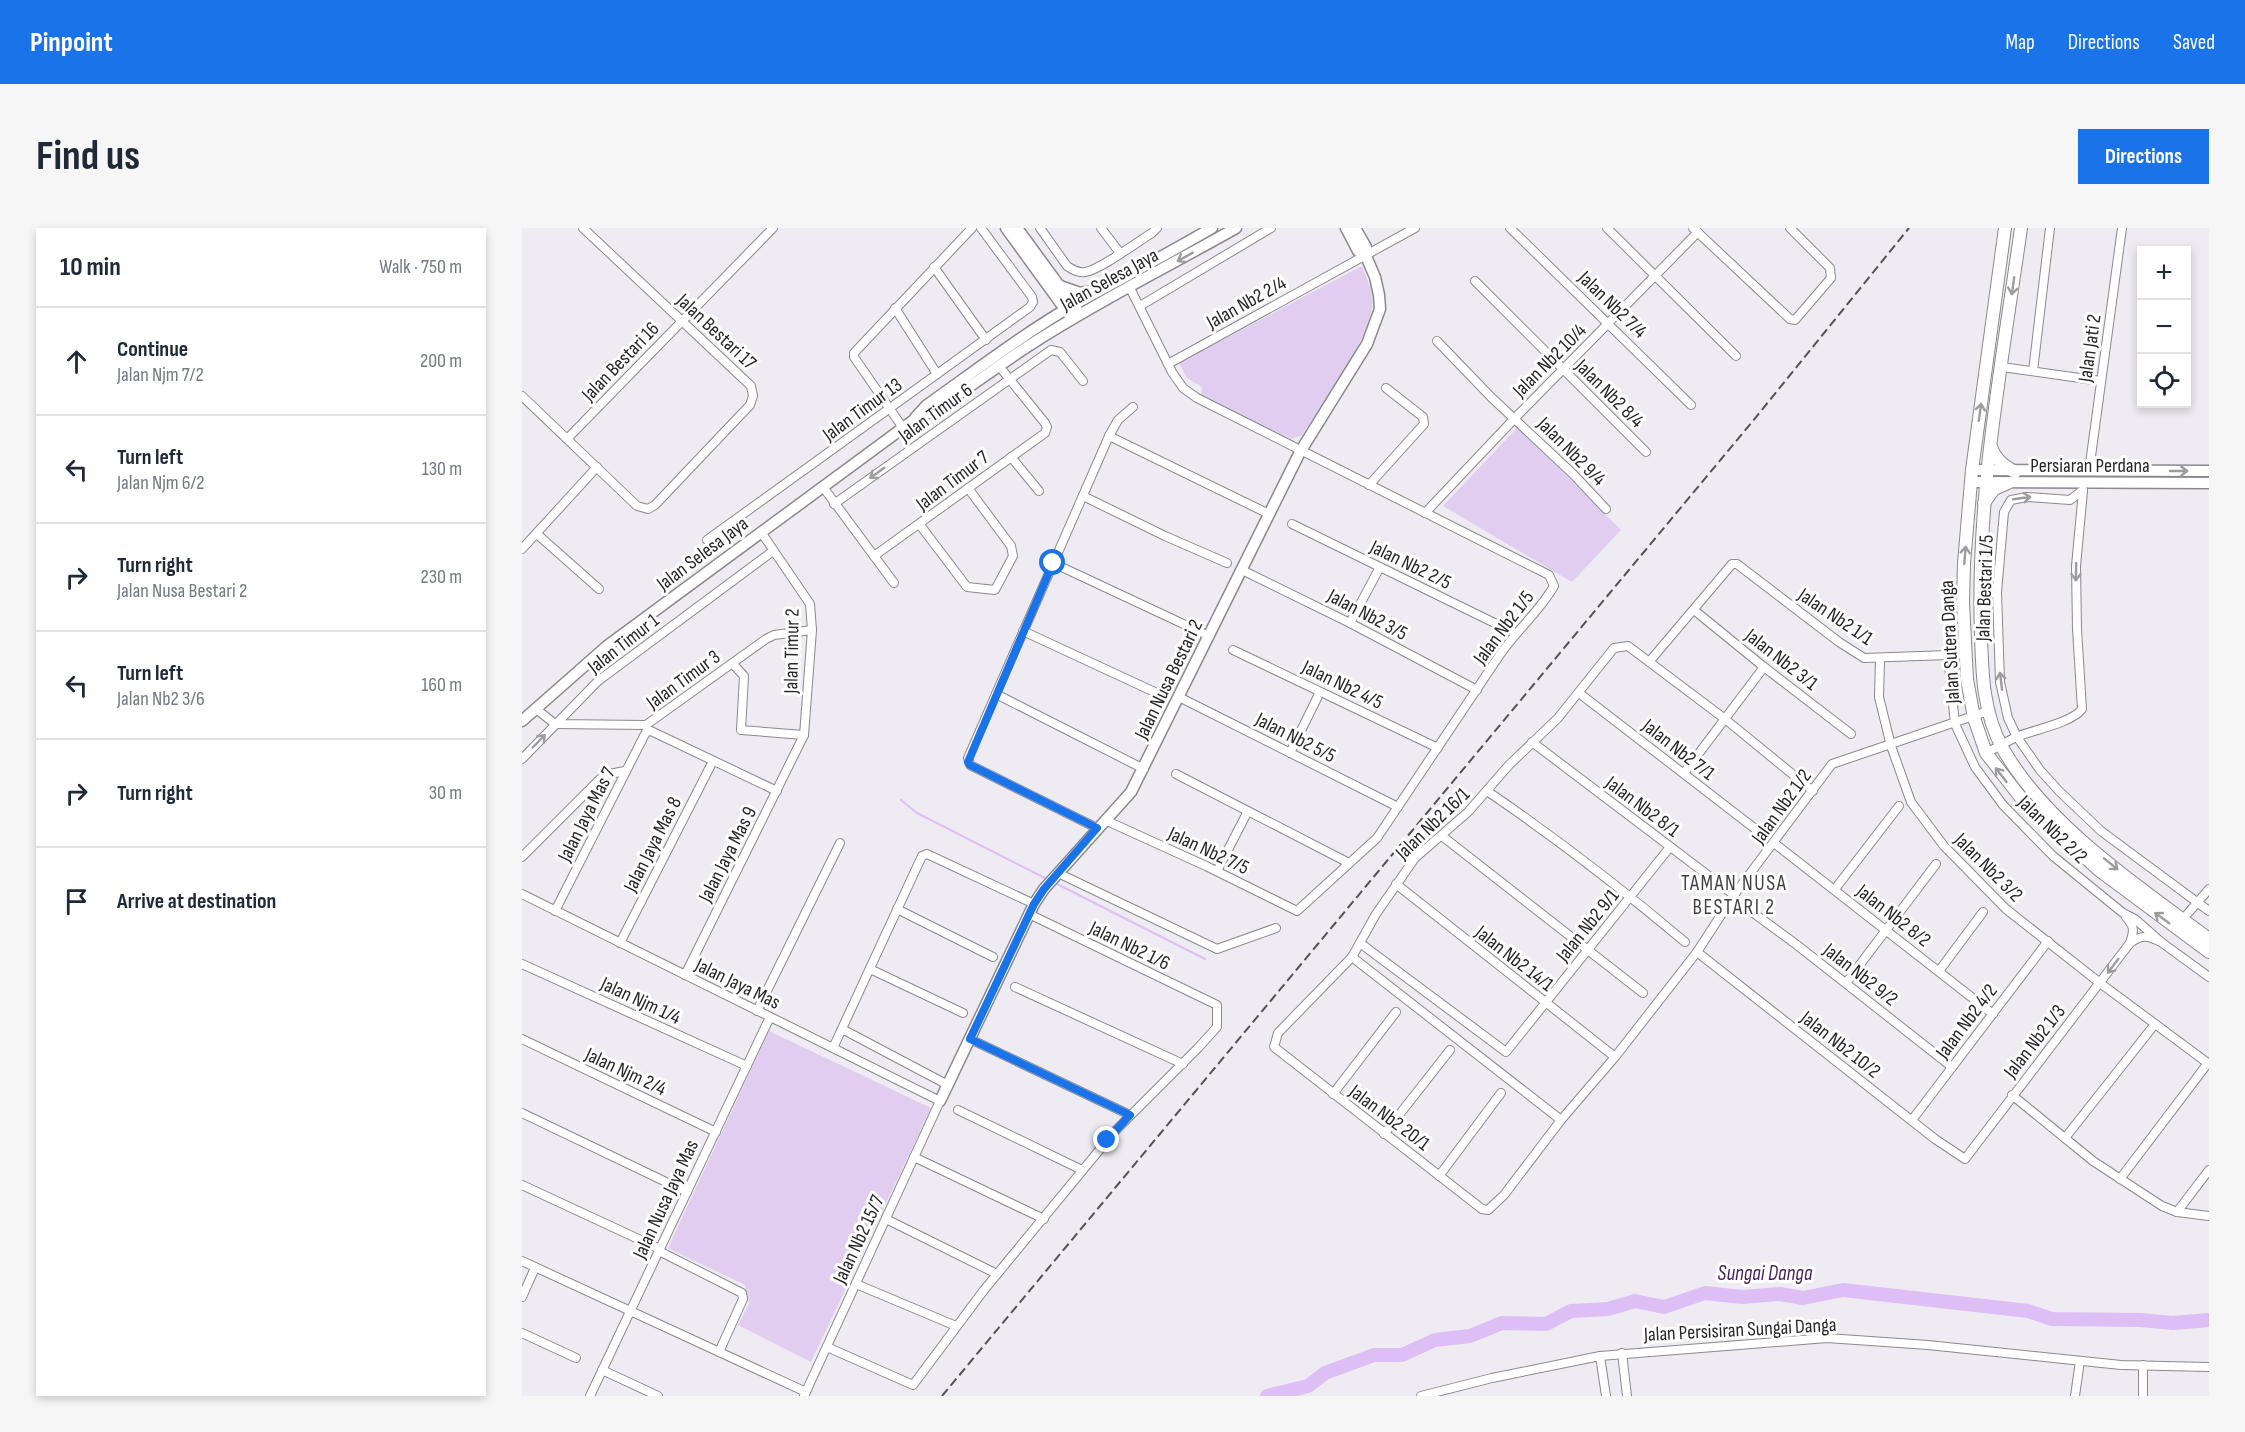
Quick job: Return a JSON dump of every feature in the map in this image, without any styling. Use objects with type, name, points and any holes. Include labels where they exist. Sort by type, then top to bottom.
[{"type":"main road","name":"Jalan Sutera Danga","points":[[2005,228],[1971,476],[1964,563],[1968,689],[1974,718],[1986,753],[2025,803],[2100,872],[2209,952]]},
{"type":"main road","name":"Jalan Sutera Danga","points":[[2021,228],[1983,504],[1979,602],[1982,676],[1988,711],[2001,744],[2028,784],[2069,827],[2108,862],[2209,939]]},
{"type":"main road","points":[[1990,446],[1995,457],[2015,472]]},
{"type":"main road","points":[[1983,504],[1995,489],[2008,483]]},
{"type":"street","name":"Jalan Bestari 17","points":[[583,228],[751,386],[753,396],[750,405],[655,505],[648,509],[637,506],[597,468]]},
{"type":"street","name":"Jalan Bestari 16","points":[[567,439],[773,228]]},
{"type":"street","points":[[907,425],[890,410],[854,357],[854,353],[972,228]]},
{"type":"street","name":"Jalan Timur 13","points":[[707,540],[1030,307],[1033,302],[1032,297],[981,228]]},
{"type":"street","points":[[1006,228],[1057,290],[1080,293],[1129,282],[1168,364]]},
{"type":"street","points":[[1017,228],[1073,312]]},
{"type":"street","points":[[1040,228],[1067,266],[1079,272],[1090,271],[1157,228]]},
{"type":"street","points":[[1101,228],[1119,253]]},
{"type":"street","name":"Jalan Selesa Jaya","points":[[1129,282],[1212,228]]},
{"type":"street","name":"Jalan Selesa Jaya","points":[[907,425],[927,405],[1027,335],[1236,228]]},
{"type":"street","points":[[1140,306],[1271,228]]},
{"type":"street","name":"Jalan Nusa Bestari 2","points":[[1346,228],[1358,251],[1365,254]]},
{"type":"street","name":"Jalan Nusa Bestari 2","points":[[940,1101],[1032,909],[1044,889],[1131,792],[1144,769],[1300,452],[1359,359],[1380,309],[1375,277],[1365,254],[1366,247],[1355,228]]},
{"type":"street","name":"Jalan Nb2 2/4","points":[[1168,364],[1415,228]]},
{"type":"street","name":"Jalan Nb2 7/4","points":[[1510,228],[1691,405]]},
{"type":"street","points":[[1607,228],[1736,356]]},
{"type":"street","points":[[2033,371],[2050,228]]},
{"type":"street","name":"Jalan Jati 2","points":[[2089,471],[2122,228]]},
{"type":"street","points":[[1696,230],[1790,319],[1795,320],[1831,278],[1831,273],[1830,268],[1791,229]]},
{"type":"street","name":"Jalan Nb2 10/4","points":[[1425,513],[1656,275],[1696,230]]},
{"type":"street","points":[[934,267],[986,340]]},
{"type":"street","name":"Jalan Nb2 8/4","points":[[1475,281],[1646,452]]},
{"type":"street","points":[[1027,335],[1048,317],[1057,290]]},
{"type":"street","points":[[895,308],[937,374]]},
{"type":"street","name":"Jalan Selesa Jaya","points":[[522,721],[607,646],[907,425],[931,412],[999,366],[1073,312]]},
{"type":"street","name":"Jalan Nb2 9/4","points":[[1437,341],[1606,509]]},
{"type":"street","name":"Jalan Timur 6","points":[[834,504],[1010,378],[1055,349],[1060,351],[1083,381]]},
{"type":"street","name":"Jalan Nb2 1/5","points":[[1168,364],[1183,388],[1197,398],[1300,452],[1549,575],[1554,586],[1543,605],[1515,633],[1377,838],[1297,911]]},
{"type":"street","points":[[999,366],[1010,378]]},
{"type":"street","points":[[2001,367],[2101,381]]},
{"type":"street","name":"Jalan Timur 7","points":[[874,556],[1045,433],[1047,427],[1010,378]]},
{"type":"street","points":[[1369,485],[1424,424],[1423,417],[1386,388]]},
{"type":"street","points":[[522,396],[597,468],[522,549]]},
{"type":"street","points":[[1133,407],[1118,420],[1109,436],[996,694],[1144,769]]},
{"type":"street","points":[[1109,436],[1269,514]]},
{"type":"street","points":[[1011,457],[1039,491]]},
{"type":"street","name":"Persiaran Perdana","points":[[1986,477],[2015,472],[2209,471]]},
{"type":"street","name":"Persiaran Perdana","points":[[1971,476],[1986,477],[2008,483],[2083,487],[2209,483]]},
{"type":"street","points":[[823,487],[894,582]]},
{"type":"street","points":[[2080,514],[2070,500],[2083,487]]},
{"type":"street","points":[[1986,753],[2017,737],[2079,713],[2083,704],[2077,629],[2076,566],[2083,487]]},
{"type":"street","points":[[920,525],[967,587],[995,590],[998,588],[1013,556],[1011,546],[968,488]]},
{"type":"street","points":[[1083,496],[1227,563]]},
{"type":"street","name":"Jalan Bestari 1/5","points":[[2070,500],[2027,496],[2011,500],[2004,512],[1996,592],[2000,682],[2008,718],[2017,737],[2055,788],[2092,823],[2209,911]]},
{"type":"street","name":"Jalan Nb2 2/5","points":[[1292,524],[1515,633]]},
{"type":"street","name":"Jalan Timur 2","points":[[761,532],[809,601],[812,630],[804,735],[799,747]]},
{"type":"street","points":[[537,534],[599,589]]},
{"type":"street","name":"Jalan Timur 1","points":[[522,759],[598,681],[773,551]]},
{"type":"street","points":[[1053,563],[1209,636]]},
{"type":"street","name":"Jalan Nb2 1/1","points":[[1694,610],[1729,567],[1737,564],[1839,642],[1864,658],[1948,655],[1966,650]]},
{"type":"street","points":[[1350,623],[1380,567]]},
{"type":"street","name":"Jalan Nb2 3/5","points":[[1242,570],[1478,690]]},
{"type":"street","points":[[1694,610],[1649,662],[1725,719],[1813,791]]},
{"type":"street","name":"Jalan Nb2 3/1","points":[[1694,610],[1851,734]]},
{"type":"street","name":"Jalan Timur 3","points":[[555,724],[646,725],[770,637],[812,630]]},
{"type":"street","points":[[1023,631],[1161,695]]},
{"type":"street","name":"Jalan Nb2 16/1","points":[[1275,1040],[1278,1033],[1352,957],[1396,884],[1415,858],[1442,836],[1558,718],[1614,648],[1628,646],[1649,662]]},
{"type":"street","name":"Jalan Nb2 4/5","points":[[1233,650],[1438,748]]},
{"type":"street","name":"Jalan Nb2 2/2","points":[[1948,655],[1955,724],[1975,767],[2003,805],[2053,856],[2123,913],[2135,919],[2161,942],[2209,977]]},
{"type":"street","name":"Jalan Nb2 3/2","points":[[1880,659],[1879,697],[1891,746],[1911,802],[1944,846],[2006,909],[2100,984],[2209,1064]]},
{"type":"street","points":[[733,664],[744,676],[741,730],[804,735]]},
{"type":"street","points":[[1684,773],[1764,667]]},
{"type":"street","points":[[1290,753],[1320,692]]},
{"type":"street","name":"Jalan Nb2 7/1","points":[[1579,693],[1758,831]]},
{"type":"street","name":"Jalan Nb2 7/5","points":[[996,694],[968,762],[970,765],[1101,824],[1217,871],[1297,911]]},
{"type":"street","name":"Jalan Nb2 5/5","points":[[1179,697],[1398,807]]},
{"type":"street","points":[[535,708],[555,724]]},
{"type":"street","name":"Jalan Nb2 1/2","points":[[1493,1205],[1504,1195],[1697,952],[1734,896],[1832,764],[1974,718],[1988,711]]},
{"type":"street","name":"Jalan Jaya Mas 7","points":[[555,911],[646,732],[651,731],[713,761]]},
{"type":"street","name":"Jalan Nb2 8/1","points":[[1532,742],[1734,896]]},
{"type":"street","name":"Jalan Jaya Mas 9","points":[[685,975],[799,747]]},
{"type":"street","points":[[713,761],[777,791]]},
{"type":"street","name":"Jalan Jaya Mas 8","points":[[620,943],[713,761]]},
{"type":"street","points":[[522,857],[604,775],[626,771]]},
{"type":"street","points":[[1176,774],[1349,863]]},
{"type":"street","points":[[1487,791],[1553,836],[1631,896],[1685,942]]},
{"type":"street","points":[[1835,889],[1899,806]]},
{"type":"street","points":[[1217,871],[1248,811]]},
{"type":"street","points":[[1442,836],[1643,993]]},
{"type":"street","points":[[757,1011],[840,843]]},
{"type":"street","name":"Jalan Nb2 8/2","points":[[1774,843],[1993,1014]]},
{"type":"street","name":"Jalan Nb2 9/1","points":[[1360,943],[1506,1052],[1670,847]]},
{"type":"street","name":"Jalan Nb2 1/6","points":[[897,909],[922,856],[927,854],[1217,1005],[1218,1027],[1183,1064]]},
{"type":"street","points":[[1846,984],[1936,864]]},
{"type":"street","points":[[1058,873],[1217,949],[1276,928]]},
{"type":"street","name":"Jalan Nb2 14/1","points":[[1396,884],[1614,1057]]},
{"type":"street","points":[[2183,919],[2209,888]]},
{"type":"street","name":"Jalan Jaya Mas","points":[[522,894],[940,1101]]},
{"type":"street","points":[[833,1048],[897,909],[993,957]]},
{"type":"street","name":"Jalan Nb2 9/2","points":[[1748,909],[1952,1067]]},
{"type":"street","points":[[1939,971],[1983,912]]},
{"type":"street","points":[[2123,913],[2133,924],[2134,931],[2130,943]]},
{"type":"street","points":[[2130,943],[2140,936],[2147,935],[2161,942]]},
{"type":"street","name":"Jalan Nb2 4/2","points":[[1912,1120],[2048,941]]},
{"type":"street","name":"Jalan Nb2 1/3","points":[[1965,1159],[2130,943]]},
{"type":"street","name":"Jalan Nb2 10/2","points":[[1697,952],[1959,1157],[1965,1159]]},
{"type":"street","points":[[1352,957],[1562,1120]]},
{"type":"street","name":"Jalan Njm 1/4","points":[[522,964],[747,1066]]},
{"type":"street","points":[[870,969],[963,1013]]},
{"type":"street","points":[[827,1347],[913,1385],[956,1326],[1114,1131],[1183,1064],[1014,987]]},
{"type":"street","points":[[1332,1094],[1396,1012]]},
{"type":"street","name":"Jalan Nusa Jaya Mas","points":[[590,1396],[770,1017]]},
{"type":"street","points":[[2065,1138],[2155,1024]]},
{"type":"street","points":[[842,1029],[948,1085]]},
{"type":"street","name":"Jalan Njm 2/4","points":[[522,1039],[716,1132]]},
{"type":"street","points":[[970,1039],[1130,1115]]},
{"type":"street","name":"Jalan Nb2 20/1","points":[[1275,1040],[1274,1047],[1280,1054],[1482,1209],[1488,1210],[1493,1205]]},
{"type":"street","points":[[1384,1134],[1450,1050]]},
{"type":"street","points":[[2120,1179],[2209,1064]]},
{"type":"street","points":[[1439,1176],[1501,1093]]},
{"type":"street","points":[[2012,1095],[2120,1179],[2162,1206],[2177,1212],[2209,1216]]},
{"type":"street","name":"Jalan Nb2 15/7","points":[[805,1394],[940,1101]]},
{"type":"street","points":[[958,1110],[1082,1170]]},
{"type":"street","points":[[522,1113],[687,1192]]},
{"type":"street","points":[[914,1157],[1044,1219]]},
{"type":"street","points":[[2177,1212],[2209,1170]]},
{"type":"street","points":[[522,1185],[659,1250],[742,1293],[743,1299],[719,1352]]},
{"type":"street","points":[[886,1219],[998,1274]]},
{"type":"street","points":[[522,1262],[805,1394]]},
{"type":"street","points":[[522,1297],[535,1268]]},
{"type":"street","points":[[856,1284],[956,1326]]},
{"type":"street","points":[[522,1333],[576,1358]]},
{"type":"street","name":"Jalan Persisiran Sungai Danga","points":[[1421,1396],[1492,1378],[1600,1356],[1827,1338],[1928,1345],[2080,1361],[2209,1366]]},
{"type":"street","points":[[1622,1353],[1627,1396]]},
{"type":"street","points":[[1600,1356],[1606,1396]]},
{"type":"street","points":[[2075,1396],[2080,1361]]},
{"type":"street","points":[[2143,1365],[2143,1396]]},
{"type":"street","points":[[602,1370],[658,1396]]},
{"type":"shaded area","points":[[1362,266],[1372,296],[1366,328],[1346,367],[1302,435],[1291,439],[1201,396],[1202,387],[1187,378],[1179,363]]},
{"type":"shaded area","points":[[1518,427],[1621,530],[1572,582],[1443,506]]},
{"type":"shaded area","points":[[769,1031],[931,1108],[811,1362],[738,1325],[749,1304],[745,1285],[668,1248]]},
{"type":"waterway","points":[[901,800],[917,813],[1045,878]]},
{"type":"waterway","points":[[1057,884],[1205,959]]},
{"type":"waterway","name":"Sungai Danga","points":[[1267,1396],[1308,1386],[1325,1373],[1374,1355],[1402,1355],[1435,1340],[1470,1336],[1502,1323],[1546,1324],[1571,1311],[1608,1309],[1635,1301],[1664,1307],[1705,1293],[1742,1297],[1780,1294],[1803,1298],[1843,1290],[2028,1311],[2052,1319],[2140,1320],[2173,1323],[2209,1320]]},
{"type":"railway","points":[[942,1396],[1752,422],[1909,228]]},
{"type":"district","name":"TAMAN NUSA BESTARI 2","points":[[1734,895]]},
{"type":"route","points":[[1053,563],[968,762],[1097,828],[1044,889],[1034,904],[970,1039],[1130,1115],[1107,1140]]}]
